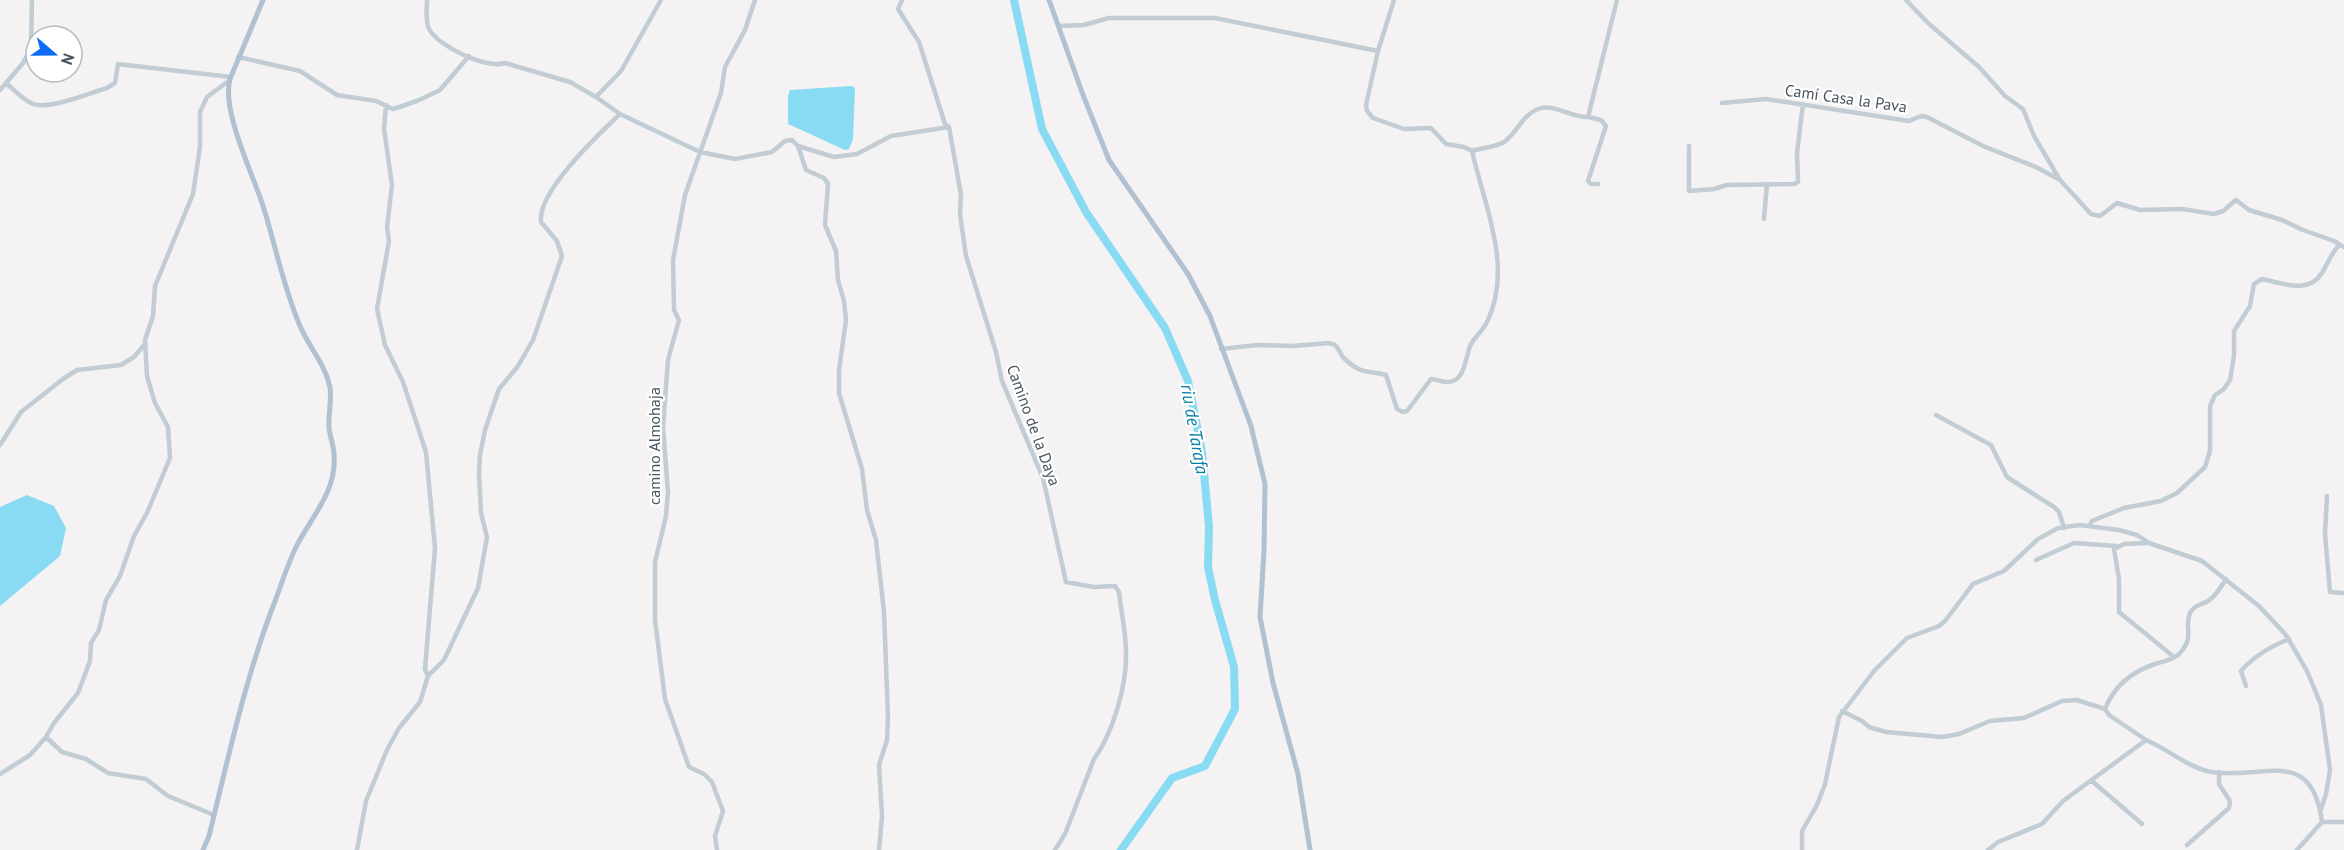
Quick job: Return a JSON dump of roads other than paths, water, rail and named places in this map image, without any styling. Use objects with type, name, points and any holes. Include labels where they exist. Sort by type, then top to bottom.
[{"type":"main road","points":[[203,850],[249,674],[268,619],[296,548],[327,496],[334,474],[334,453],[329,428],[330,388],[322,364],[301,329],[290,301],[264,207],[230,108],[230,78],[262,0]]},
{"type":"main road","points":[[1049,0],[1108,160],[1188,274],[1210,316],[1251,426],[1265,483],[1260,617],[1273,683],[1298,774],[1310,850]]},
{"type":"street","points":[[0,90],[23,63],[31,48],[32,0]]},
{"type":"street","points":[[427,0],[429,29],[453,50],[497,65],[505,63],[570,82],[620,114],[700,152],[735,159],[772,152],[784,141],[792,140],[798,146],[807,170],[824,178],[828,184],[825,225],[836,251],[838,280],[846,320],[839,370],[839,393],[858,451],[867,510],[876,540],[884,612],[888,717],[887,740],[879,765],[882,816],[879,850]]},
{"type":"street","points":[[596,97],[621,70],[661,0]]},
{"type":"street","name":"camino Almohaja","points":[[717,850],[715,836],[723,812],[712,782],[704,774],[689,767],[665,699],[655,620],[655,562],[666,516],[668,492],[663,427],[668,360],[679,320],[674,310],[673,260],[685,195],[721,93],[725,67],[745,30],[755,0]]},
{"type":"street","name":"Camino de la Daya","points":[[902,0],[898,9],[919,42],[945,124],[949,127],[961,195],[960,214],[966,256],[996,352],[1002,381],[1043,478],[1066,582],[1094,587],[1115,586],[1119,592],[1125,627],[1126,670],[1117,708],[1065,834],[1055,850]]},
{"type":"street","points":[[1394,0],[1378,51],[1366,105],[1370,115],[1404,129],[1431,128],[1446,144],[1472,151],[1503,142],[1523,120],[1537,109],[1544,108],[1601,120],[1606,126],[1588,181],[1591,184],[1598,184]]},
{"type":"street","points":[[1588,117],[1617,0]]},
{"type":"street","points":[[1906,0],[1928,23],[1983,71],[2005,96],[2023,109],[2034,136],[2060,180],[2091,214],[2098,217],[2117,203],[2140,210],[2182,209],[2214,214],[2223,211],[2236,200],[2249,210],[2282,220],[2342,246],[2330,256],[2321,276],[2312,284],[2300,287],[2262,279],[2254,284],[2250,306],[2234,331],[2234,356],[2230,380],[2224,390],[2216,395],[2210,406],[2209,459],[2202,471],[2169,498],[2124,508],[2092,521],[2090,525]]},
{"type":"street","points":[[1058,26],[1084,25],[1109,18],[1215,18],[1378,51]]},
{"type":"street","points":[[238,57],[300,71],[337,96],[375,101],[393,109],[440,90],[469,56]]},
{"type":"street","points":[[6,83],[30,103],[38,105],[52,104],[112,86],[115,83],[118,64],[230,78]]},
{"type":"street","points":[[0,774],[30,755],[78,693],[90,661],[91,643],[99,630],[106,600],[120,576],[134,536],[147,513],[170,458],[168,427],[155,403],[147,376],[145,344],[153,316],[155,286],[193,194],[200,147],[200,112],[207,97],[230,78]]},
{"type":"street","name":"Camí Casa la Pava","points":[[1722,103],[1766,99],[1909,122],[1921,116],[1927,117],[1983,146],[2036,167],[2060,180]]},
{"type":"street","points":[[1689,146],[1689,191],[1714,189],[1727,185],[1794,184],[1798,182],[1797,153],[1803,104]]},
{"type":"street","points":[[386,105],[384,129],[392,185],[387,227],[389,241],[377,309],[385,345],[403,382],[426,452],[435,548],[425,669],[428,676]]},
{"type":"street","points":[[357,850],[368,796],[395,735],[424,695],[428,676],[447,656],[475,597],[487,537],[481,506],[479,463],[487,422],[499,389],[518,366],[533,340],[561,259],[559,245],[541,222],[542,210],[554,189],[590,141],[620,114]]},
{"type":"street","points":[[798,146],[834,157],[857,154],[891,136],[949,127]]},
{"type":"street","points":[[1221,349],[1257,345],[1335,345],[1344,360],[1357,369],[1369,374],[1386,375],[1400,412],[1407,411],[1431,379],[1449,382],[1457,378],[1462,371],[1471,344],[1487,322],[1497,292],[1499,269],[1490,216],[1472,151]]},
{"type":"street","points":[[1764,219],[1767,184]]},
{"type":"street","points":[[0,445],[21,412],[63,379],[77,370],[121,365],[134,357],[145,344]]},
{"type":"street","points":[[1936,415],[1991,445],[2007,477],[2054,507],[2059,512],[2064,528]]},
{"type":"street","points":[[2327,496],[2325,534],[2330,592],[2344,592]]},
{"type":"street","points":[[1802,850],[1802,831],[1821,796],[1830,766],[1836,725],[1842,711],[1856,697],[1874,671],[1907,638],[1943,623],[1973,584],[2004,571],[2038,539],[2058,528],[2090,525],[2137,535],[2149,543],[2202,561],[2259,606],[2289,639],[2307,671],[2321,705],[2330,770],[2321,810]]},
{"type":"street","points":[[2036,560],[2074,543],[2116,546],[2149,543]]},
{"type":"street","points":[[2116,546],[2114,555],[2119,579],[2119,612],[2174,657]]},
{"type":"street","points":[[2105,709],[2112,692],[2122,682],[2182,651],[2190,633],[2188,619],[2192,610],[2213,597],[2226,579]]},
{"type":"street","points":[[2246,686],[2241,671],[2245,666],[2289,639]]},
{"type":"street","points":[[1842,711],[1869,727],[1886,732],[1942,737],[1959,734],[1990,721],[2024,718],[2062,701],[2077,700],[2105,709],[2109,715],[2146,740],[2199,768],[2218,772],[2259,770],[2290,772],[2308,783],[2321,810],[2322,822]]},
{"type":"street","points":[[46,737],[62,752],[86,759],[108,773],[146,779],[168,796],[214,815]]},
{"type":"street","points":[[1989,850],[1998,842],[2042,824],[2063,801],[2146,740]]},
{"type":"street","points":[[2187,845],[2229,808],[2229,799],[2219,784],[2218,772]]},
{"type":"street","points":[[2092,781],[2142,824]]},
{"type":"street","points":[[2296,850],[2322,822],[2344,822]]},
{"type":"water","points":[[852,86],[855,88],[853,139],[849,149],[845,150],[788,124],[790,90]]},
{"type":"water","points":[[27,495],[54,506],[66,528],[60,556],[0,606],[0,507]]},
{"type":"waterway","name":"riu de Tarafa","points":[[1014,0],[1042,129],[1086,212],[1165,328],[1188,381],[1202,452],[1209,526],[1208,567],[1234,667],[1235,709],[1205,766],[1172,778],[1121,850]]}]
